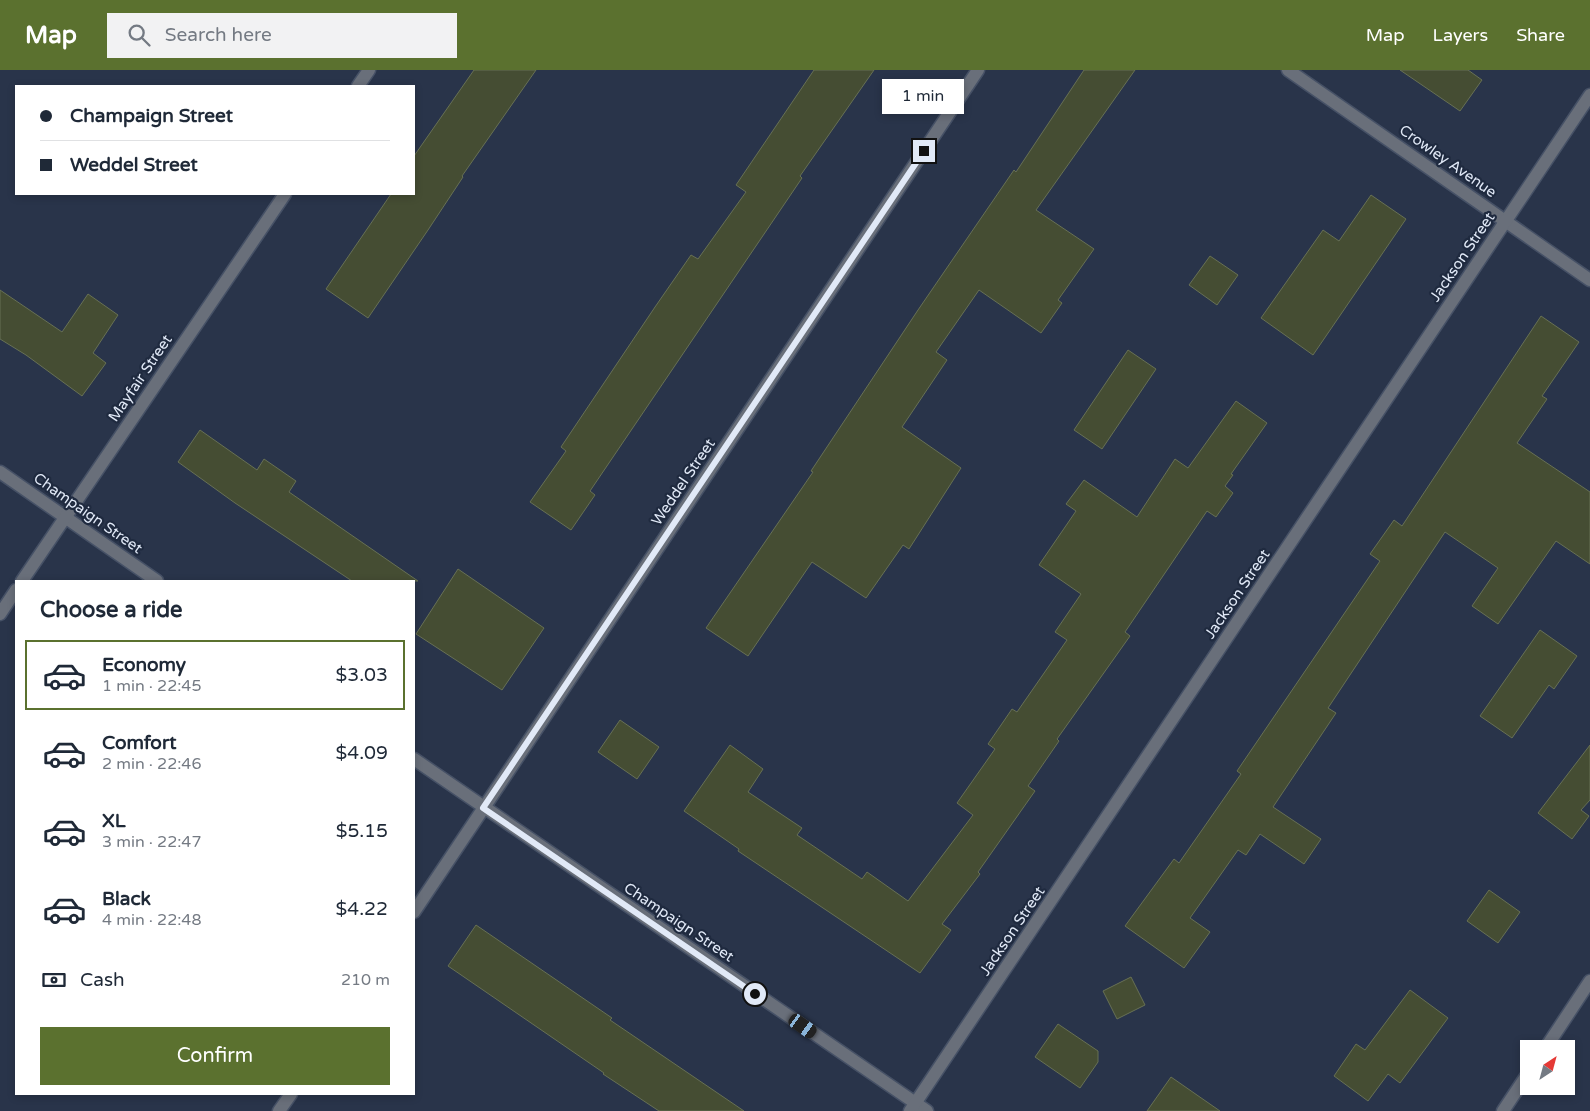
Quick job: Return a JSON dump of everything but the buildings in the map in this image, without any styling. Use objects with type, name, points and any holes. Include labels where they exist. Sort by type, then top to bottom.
[{"type":"street","points":[[359,85],[369,70]]},
{"type":"street","name":"Weddel Street","points":[[415,910],[978,70]]},
{"type":"street","name":"Crowley Avenue","points":[[1288,70],[1590,280]]},
{"type":"street","name":"Jackson Street","points":[[913,1107],[1590,95]]},
{"type":"street","name":"Mayfair Street","points":[[23,580],[284,195]]},
{"type":"street","name":"Champaign Street","points":[[0,472],[156,580]]},
{"type":"street","points":[[0,614],[15,592]]},
{"type":"street","name":"Champaign Street","points":[[415,760],[913,1107],[927,1111]]},
{"type":"street","points":[[1551,1040],[1590,981]]},
{"type":"street","points":[[1503,1111],[1520,1086]]},
{"type":"street","points":[[279,1111],[290,1095]]},
{"type":"route","points":[[755,994],[483,808],[924,151]]}]
